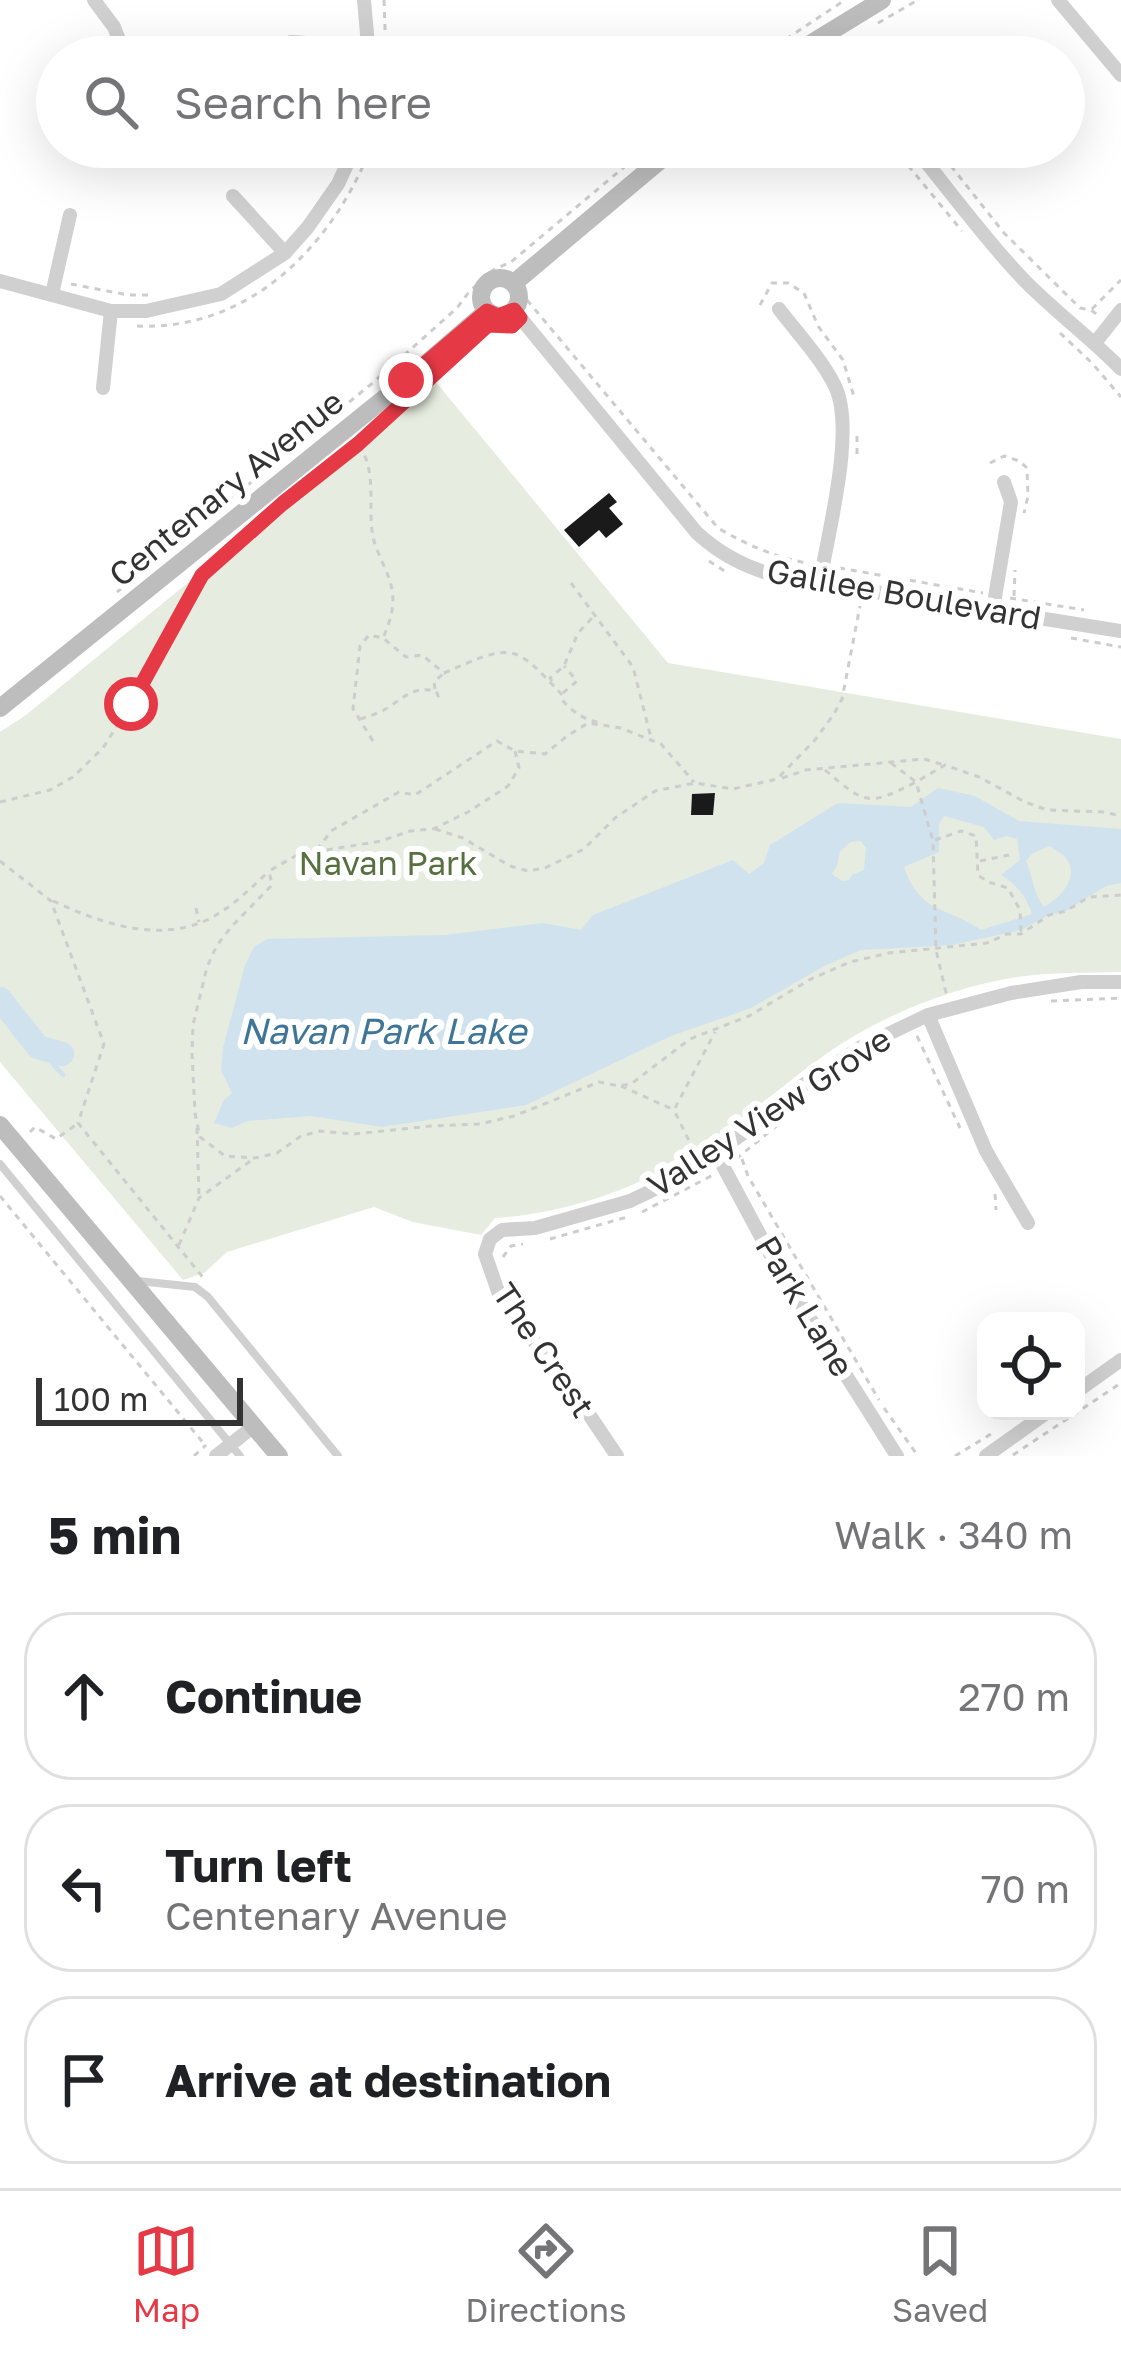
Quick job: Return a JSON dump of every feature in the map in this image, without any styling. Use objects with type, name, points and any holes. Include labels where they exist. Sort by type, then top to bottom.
[{"type":"street","points":[[94,0],[118,36]]},
{"type":"street","points":[[364,0],[367,36]]},
{"type":"street","points":[[821,35],[882,0]]},
{"type":"street","points":[[1058,0],[1121,75]]},
{"type":"street","points":[[0,281],[54,287],[110,316],[221,294],[285,253],[308,227],[345,168]]},
{"type":"street","points":[[518,296],[503,278],[486,283],[481,301],[498,316],[654,168]]},
{"type":"street","points":[[931,168],[1019,274],[1121,369]]},
{"type":"street","points":[[233,196],[285,253]]},
{"type":"street","points":[[54,287],[70,215]]},
{"type":"street","name":"Galilee Boulevard","points":[[518,296],[697,533],[714,548],[755,570],[863,590],[994,602],[1121,632]]},
{"type":"street","points":[[779,310],[837,390],[844,420],[820,582]]},
{"type":"street","points":[[1096,343],[1121,310]]},
{"type":"street","name":"Centenary Avenue","points":[[0,708],[487,311]]},
{"type":"street","points":[[103,388],[110,316]]},
{"type":"street","points":[[994,602],[1011,502],[1004,482]]},
{"type":"street","name":"Valley View Grove","points":[[490,1239],[502,1230],[535,1228],[629,1201],[700,1164],[718,1166],[800,1087],[861,1047],[928,1015],[1011,993],[1081,982],[1121,982]]},
{"type":"street","points":[[928,1015],[986,1151],[1028,1223]]},
{"type":"street","points":[[0,1125],[279,1456]]},
{"type":"street","name":"Park Lane","points":[[718,1166],[897,1456]]},
{"type":"street","name":"The Crest","points":[[490,1239],[485,1254],[500,1297],[617,1456]]},
{"type":"street","points":[[1085,1386],[1121,1360]]},
{"type":"street","points":[[986,1456],[1036,1420]]},
{"type":"street","points":[[212,1452],[235,1450],[254,1426]]},
{"type":"lane","points":[[0,1164],[235,1450]]},
{"type":"lane","points":[[131,1280],[195,1287],[208,1297],[338,1456]]},
{"type":"path","points":[[384,0],[385,36]]},
{"type":"path","points":[[792,36],[844,0]]},
{"type":"path","points":[[110,316],[143,326],[192,321],[229,309],[278,277],[321,238],[363,168]]},
{"type":"path","points":[[108,599],[375,381],[493,269],[511,262],[623,168]]},
{"type":"path","points":[[673,172],[678,168]]},
{"type":"path","points":[[954,168],[1004,233],[1080,308],[1110,324]]},
{"type":"path","points":[[1091,310],[1121,280]]},
{"type":"path","points":[[54,287],[161,295]]},
{"type":"path","points":[[518,296],[718,528],[751,548],[994,602],[1100,613]]},
{"type":"path","points":[[0,802],[50,790],[73,777],[103,748],[202,575],[388,417]]},
{"type":"path","points":[[358,444],[367,457],[372,483],[376,549],[392,586],[393,612],[383,638]]},
{"type":"path","points":[[703,557],[731,574]]},
{"type":"path","points":[[571,583],[633,668],[651,740]]},
{"type":"path","points":[[777,779],[814,740],[842,699],[863,590]]},
{"type":"path","points":[[553,683],[550,678],[564,666],[578,633],[596,615]]},
{"type":"path","points":[[374,742],[353,710],[360,646],[369,635],[383,638],[406,657],[422,655],[444,673]]},
{"type":"path","points":[[1056,636],[1121,647]]},
{"type":"path","points":[[439,698],[434,682],[444,673],[501,651],[524,655],[580,718],[661,744],[695,783]]},
{"type":"path","points":[[559,690],[564,694],[577,682],[564,666]]},
{"type":"path","points":[[359,720],[406,694],[424,688],[436,691]]},
{"type":"path","points":[[316,852],[331,832],[399,792],[415,795],[497,741],[514,751],[545,754],[588,723],[621,728]]},
{"type":"path","points":[[0,861],[51,901],[88,918],[147,930],[200,922],[297,855],[434,829],[468,812],[508,786],[519,768],[514,751]]},
{"type":"path","points":[[434,829],[463,838],[510,866],[528,871],[584,849],[615,818],[656,791],[695,783],[733,789],[806,770],[924,759],[979,777],[1047,809],[1121,816]]},
{"type":"path","points":[[891,763],[916,782],[933,841],[936,950],[950,1007]]},
{"type":"path","points":[[825,770],[856,796],[874,800],[945,765]]},
{"type":"path","points":[[933,841],[961,831],[976,836],[978,875],[1008,888],[1020,910],[1021,934]]},
{"type":"path","points":[[978,861],[1009,855]]},
{"type":"path","points":[[78,1123],[178,1247],[200,1198],[192,1053],[207,967],[232,926],[272,885],[269,871]]},
{"type":"path","points":[[620,1086],[631,1084],[690,1039],[749,1016],[850,962],[889,952],[987,943],[1021,934],[1089,897],[1121,895]]},
{"type":"path","points":[[16,1145],[35,1127],[56,1138],[78,1123],[104,1044],[51,901]]},
{"type":"path","points":[[196,908],[200,922]]},
{"type":"path","points":[[1042,1002],[1121,998]]},
{"type":"path","points":[[674,1110],[716,1030]]},
{"type":"path","points":[[197,1124],[200,1137],[224,1156],[255,1158],[320,1132],[355,1134],[514,1117],[598,1082],[620,1086],[674,1110],[700,1164],[718,1166]]},
{"type":"path","points":[[502,1261],[511,1246],[555,1238],[651,1208],[740,1156],[813,1096]]},
{"type":"path","points":[[740,1156],[828,1315],[918,1456]]},
{"type":"path","points":[[200,1198],[255,1158]]},
{"type":"path","points":[[0,1196],[212,1452],[194,1456]]},
{"type":"path","points":[[507,1272],[530,1313]]},
{"type":"path","points":[[1012,1456],[1121,1383]]},
{"type":"green space","name":"Navan Park","points":[[435,381],[668,663],[1121,739],[1121,972],[1011,978],[901,1012],[841,1044],[685,1158],[593,1199],[495,1218],[481,1235],[413,1222],[374,1207],[227,1252],[204,1273],[183,1280],[0,1062],[0,732]]},
{"type":"water","name":"Navan Park Lake","points":[[938,788],[975,796],[1019,821],[1121,829],[1121,883],[1106,886],[1066,911],[1021,930],[952,945],[861,950],[751,1008],[671,1036],[526,1105],[382,1127],[311,1116],[247,1121],[232,1128],[214,1123],[232,1093],[221,1070],[223,1048],[245,965],[254,947],[267,939],[445,935],[543,923],[581,930],[593,915],[733,860],[749,874],[764,863],[770,845],[838,803],[911,807]],"holes":[[[944,816],[984,827],[994,840],[1017,839],[1020,860],[1001,875],[1020,892],[1032,914],[981,930],[926,901],[904,867],[939,852],[939,824]],[[861,841],[866,848],[864,870],[842,881],[832,874],[840,852],[850,842]],[[1050,846],[1070,865],[1066,887],[1044,907],[1026,861]]]},
{"type":"building","points":[[609,493],[617,502],[609,508],[623,524],[606,538],[599,530],[579,547],[564,530]]},
{"type":"building","points":[[715,793],[713,815],[691,815],[692,794]]},
{"type":"waterway","points":[[0,999],[38,1047],[62,1054]]},
{"type":"waterway","points":[[38,1047],[63,1075]]},
{"type":"route","points":[[131,704],[202,575],[358,444],[488,325],[512,326],[520,318],[514,310],[498,316],[487,311],[406,380]]}]
